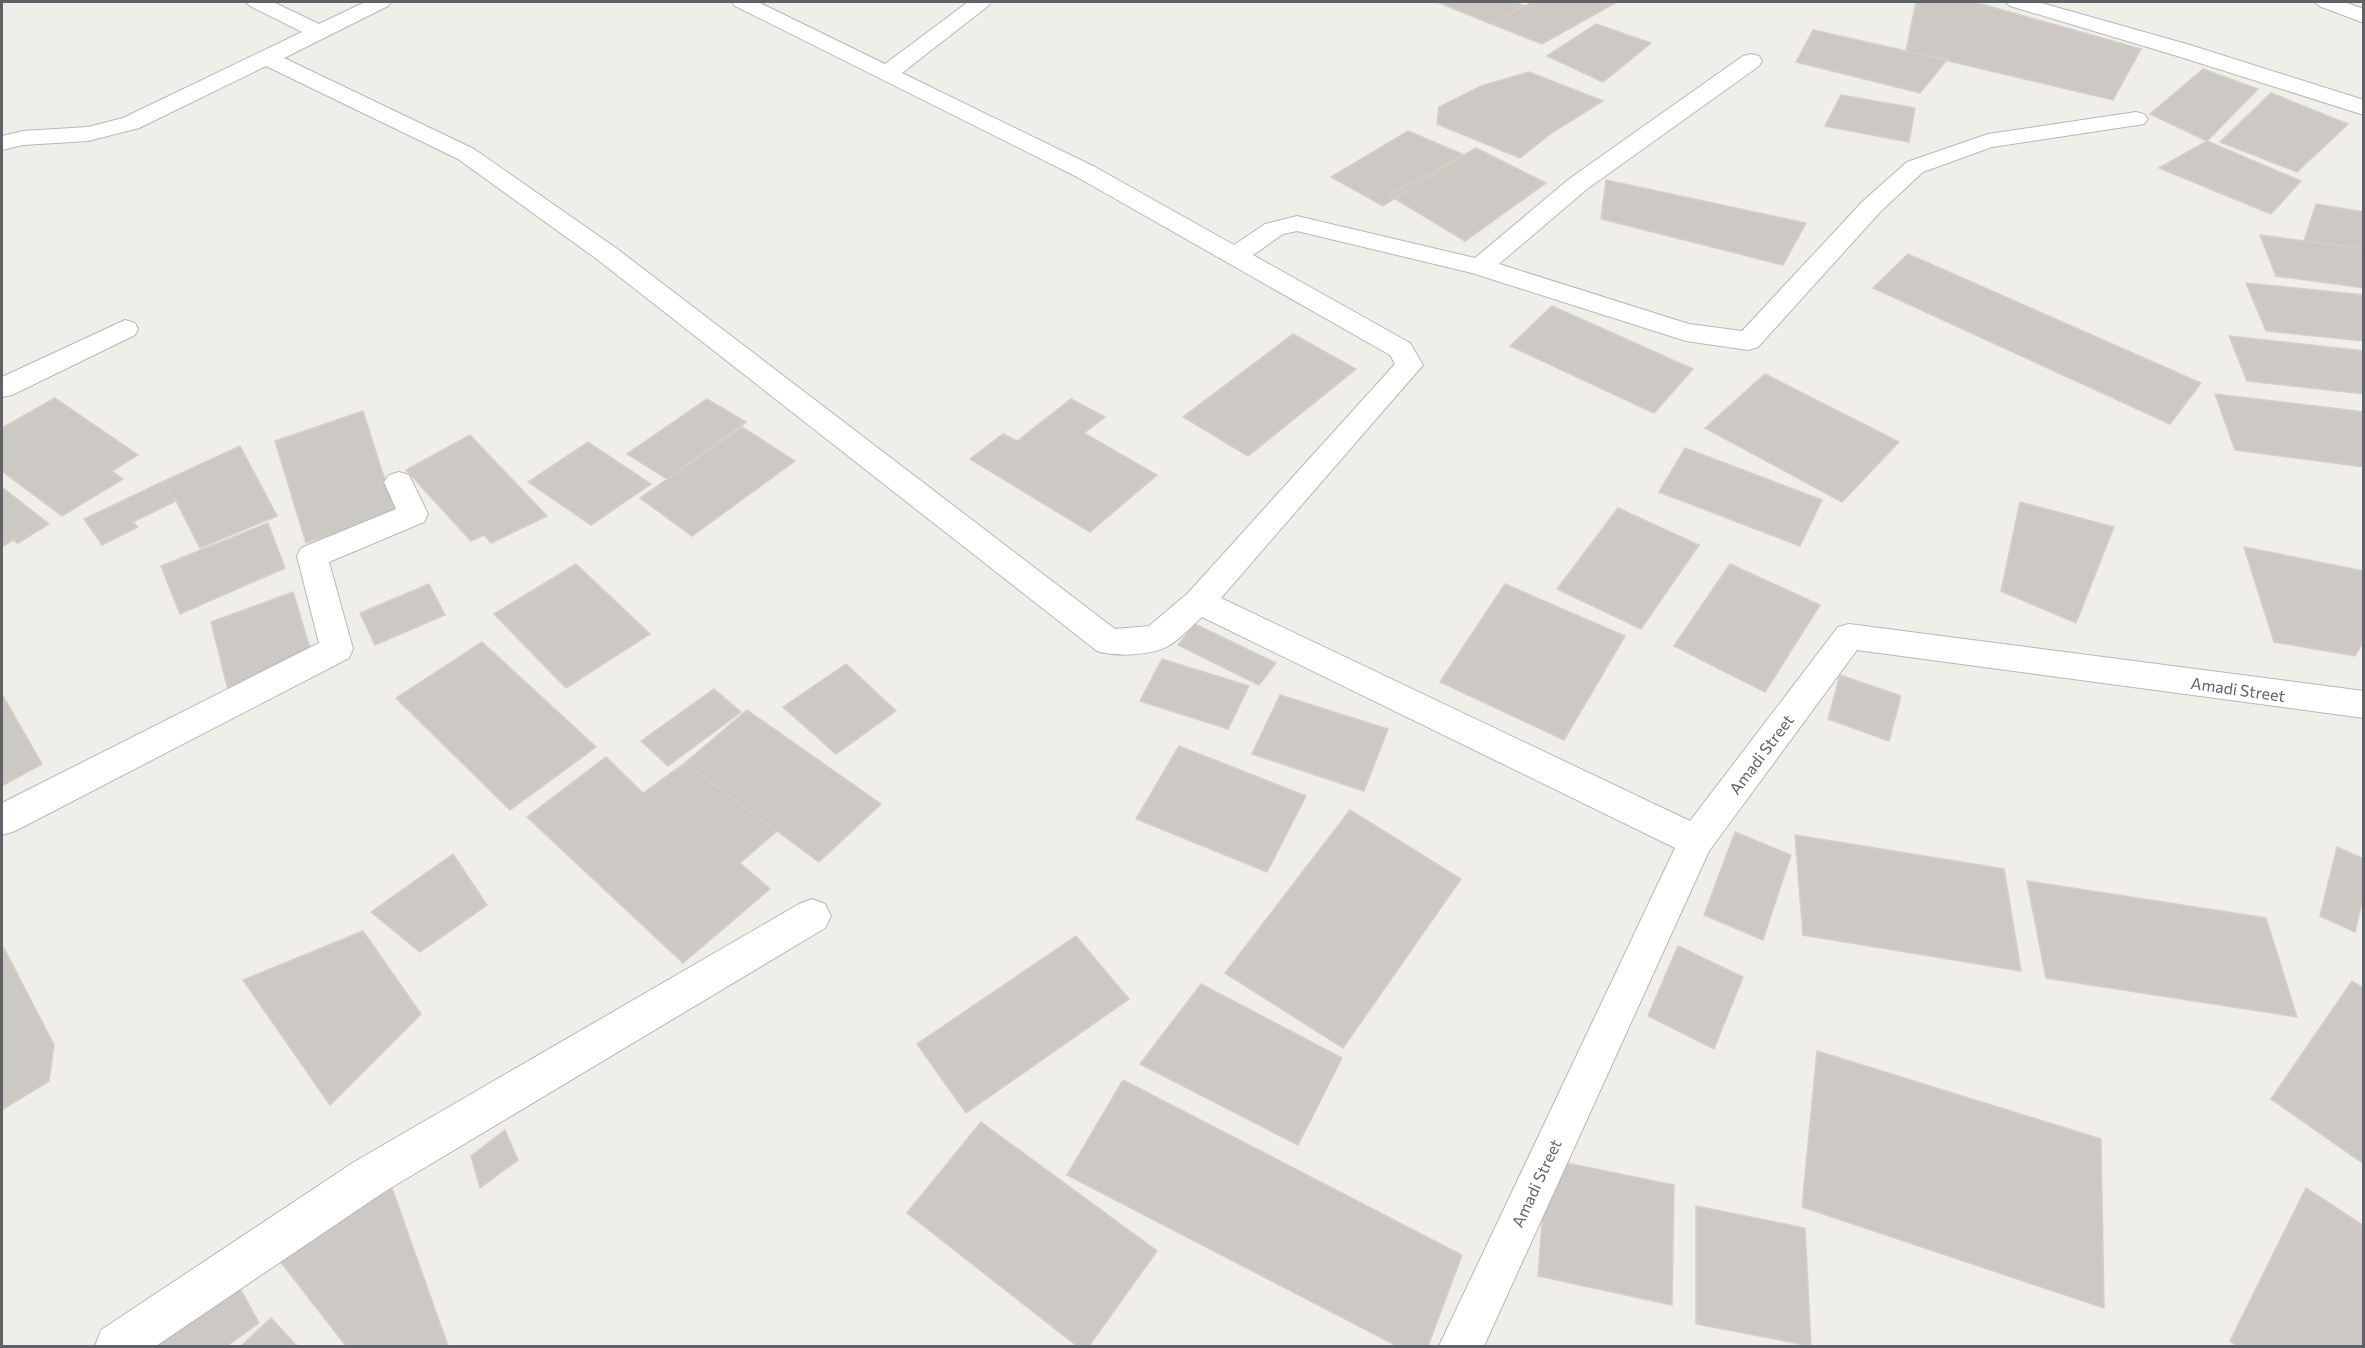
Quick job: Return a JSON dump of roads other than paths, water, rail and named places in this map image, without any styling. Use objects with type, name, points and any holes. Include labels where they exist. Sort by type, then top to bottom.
[{"type":"street","points":[[257,2],[319,32]]},
{"type":"street","points":[[2,124],[12,140],[88,134],[131,123],[381,2]]},
{"type":"street","points":[[265,57],[466,154],[607,254],[1108,642],[1131,642],[1158,637],[1199,601],[1409,365],[1400,349],[1086,172],[889,72],[742,2]]},
{"type":"street","points":[[889,72],[981,2]]},
{"type":"street","points":[[2017,2],[2182,50],[2364,108]]},
{"type":"street","points":[[2326,2],[2364,17]]},
{"type":"street","points":[[1480,267],[1578,184],[1751,61]]},
{"type":"street","points":[[1234,256],[1274,230],[1297,223],[1480,267],[1686,332],[1748,341],[1872,206],[1915,166],[1988,141],[2136,119]]},
{"type":"street","points":[[2,388],[125,329]]},
{"type":"street","points":[[2,819],[337,649],[312,556],[413,514],[399,482]]},
{"type":"street","points":[[1199,601],[1696,841]]},
{"type":"street","name":"Amadi Street","points":[[1461,1347],[1696,841],[1848,636],[2364,705]]},
{"type":"street","points":[[117,1347],[369,1177],[812,916]]}]
